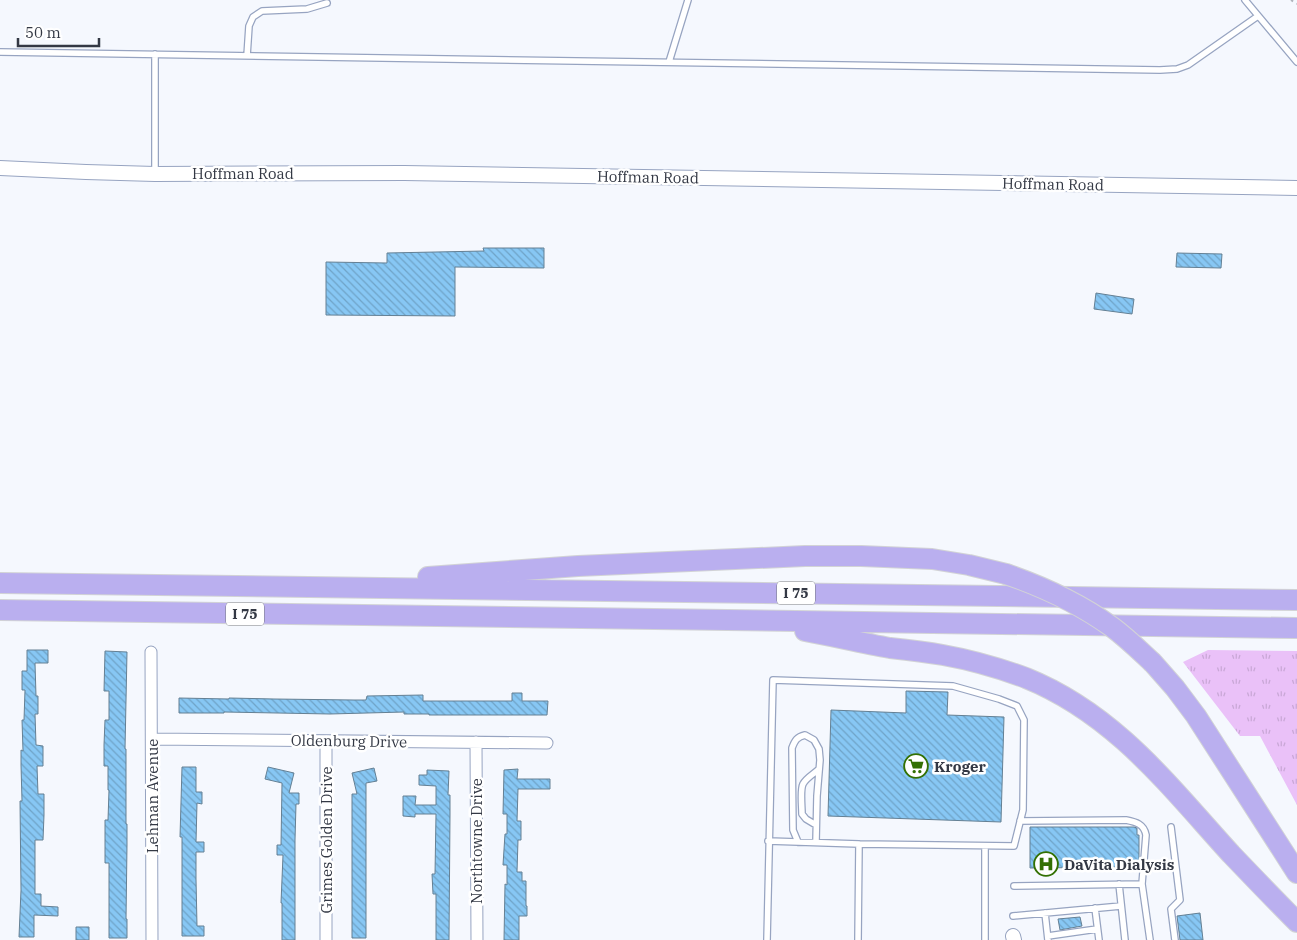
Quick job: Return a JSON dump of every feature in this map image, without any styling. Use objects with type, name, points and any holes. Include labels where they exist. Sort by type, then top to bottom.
[{"type":"highway","points":[[295,587],[570,567],[805,556],[932,559],[969,564],[1006,574],[1044,588],[1114,628],[1153,663],[1196,716],[1297,873]]},
{"type":"highway","name":"I 75","points":[[0,583],[1297,600]]},
{"type":"highway","name":"I 75","points":[[0,610],[1297,628]]},
{"type":"highway","points":[[756,621],[978,662],[1021,676],[1060,694],[1103,722],[1147,761],[1297,923]]},
{"type":"street","name":"Hoffman Road","points":[[0,168],[155,174],[404,173],[1297,188]]},
{"type":"street","name":"Lehman Avenue","points":[[152,652],[152,940]]},
{"type":"street","name":"Oldenburg Drive","points":[[152,739],[547,743]]},
{"type":"street","name":"Grimes Golden Drive","points":[[326,741],[326,940]]},
{"type":"street","name":"Northtowne Drive","points":[[476,742],[477,940]]},
{"type":"lane","points":[[669,62],[688,0]]},
{"type":"lane","points":[[1245,0],[1297,62]]},
{"type":"lane","points":[[247,56],[249,26],[253,17],[262,11],[307,9],[327,4]]},
{"type":"lane","points":[[0,52],[1131,70],[1177,69],[1188,65],[1258,16]]},
{"type":"lane","points":[[155,54],[155,174]]},
{"type":"lane","points":[[767,940],[768,841],[773,680],[953,686],[1017,706],[1024,720],[1023,810],[1014,846],[768,841]]},
{"type":"lane","points":[[798,842],[793,830],[792,748],[794,741],[798,737],[805,735],[814,740],[819,749],[816,842]]},
{"type":"lane","points":[[816,825],[802,814],[802,790],[806,780],[819,769]]},
{"type":"lane","points":[[1020,821],[1126,820],[1141,825],[1146,835],[1142,884],[1150,940]]},
{"type":"lane","points":[[1171,827],[1180,900],[1171,909],[1175,940]]},
{"type":"lane","points":[[858,940],[859,844]]},
{"type":"lane","points":[[985,846],[985,940]]},
{"type":"lane","points":[[1119,884],[1126,940]]},
{"type":"lane","points":[[1014,886],[1142,884]]},
{"type":"lane","points":[[1013,916],[1122,906]]},
{"type":"lane","points":[[1095,908],[1099,940]]},
{"type":"lane","points":[[1045,913],[1048,938],[1097,928]]},
{"type":"path","points":[[1291,0],[1297,4]]},
{"type":"green space","points":[[1208,650],[1297,651],[1297,805],[1260,736],[1240,736],[1183,662]]},
{"type":"building","points":[[483,248],[544,248],[544,268],[455,267],[455,316],[326,315],[326,262],[387,263],[387,253],[484,251]]},
{"type":"building","points":[[1177,253],[1222,254],[1221,268],[1176,267]]},
{"type":"building","points":[[1096,293],[1134,299],[1132,314],[1094,309]]},
{"type":"building","points":[[27,650],[48,650],[48,663],[35,663],[36,696],[38,696],[38,714],[35,714],[36,745],[43,746],[43,766],[37,766],[38,794],[44,794],[44,815],[43,840],[35,840],[35,894],[41,894],[41,906],[58,907],[58,916],[34,915],[34,937],[19,937],[21,890],[20,801],[22,801],[21,750],[23,751],[22,720],[24,720],[25,690],[22,690],[22,671],[27,671]]},
{"type":"building","points":[[105,651],[127,652],[125,749],[127,938],[109,938],[109,863],[105,863],[105,820],[108,820],[109,790],[108,766],[104,766],[104,745],[105,720],[109,720],[109,691],[104,691]]},
{"type":"building","name":"Kroger","points":[[906,691],[948,692],[947,715],[1004,717],[1001,822],[828,816],[831,710],[906,713]]},
{"type":"building","points":[[512,693],[522,693],[522,701],[548,701],[547,715],[429,715],[404,714],[404,712],[330,714],[179,713],[179,698],[366,700],[367,696],[423,695],[423,701],[512,701]]},
{"type":"building","points":[[182,767],[196,767],[196,792],[202,792],[202,804],[197,803],[196,842],[204,842],[204,852],[196,852],[196,879],[197,926],[204,926],[204,936],[182,936],[182,837],[180,837]]},
{"type":"building","points":[[268,767],[294,773],[289,793],[299,793],[299,804],[296,804],[295,840],[295,940],[282,940],[283,855],[277,855],[277,845],[281,845],[282,783],[265,779]]},
{"type":"building","points":[[374,768],[377,781],[366,783],[366,938],[352,938],[352,794],[357,794],[352,773]]},
{"type":"building","points":[[518,769],[517,779],[550,779],[550,789],[518,789],[517,821],[521,821],[521,840],[518,840],[517,872],[522,872],[522,881],[526,881],[527,916],[519,916],[519,940],[504,940],[507,865],[503,865],[505,834],[507,834],[507,814],[503,814],[504,770]]},
{"type":"building","points":[[427,770],[449,771],[449,940],[436,940],[436,894],[433,894],[432,874],[435,874],[436,814],[415,814],[415,817],[403,816],[403,796],[416,796],[415,805],[436,805],[436,786],[419,785],[419,775],[427,775]]},
{"type":"building","points":[[1030,827],[1137,828],[1137,835],[1139,835],[1139,867],[1030,868]]},
{"type":"building","points":[[1200,913],[1203,940],[1180,940],[1177,916]]},
{"type":"building","points":[[1080,917],[1082,926],[1060,930],[1058,919]]},
{"type":"building","points":[[76,927],[89,927],[89,940],[76,940]]},
{"type":"place","name":"Kroger","points":[[916,766]]},
{"type":"place","name":"DaVita Dialysis","points":[[1046,864]]}]
